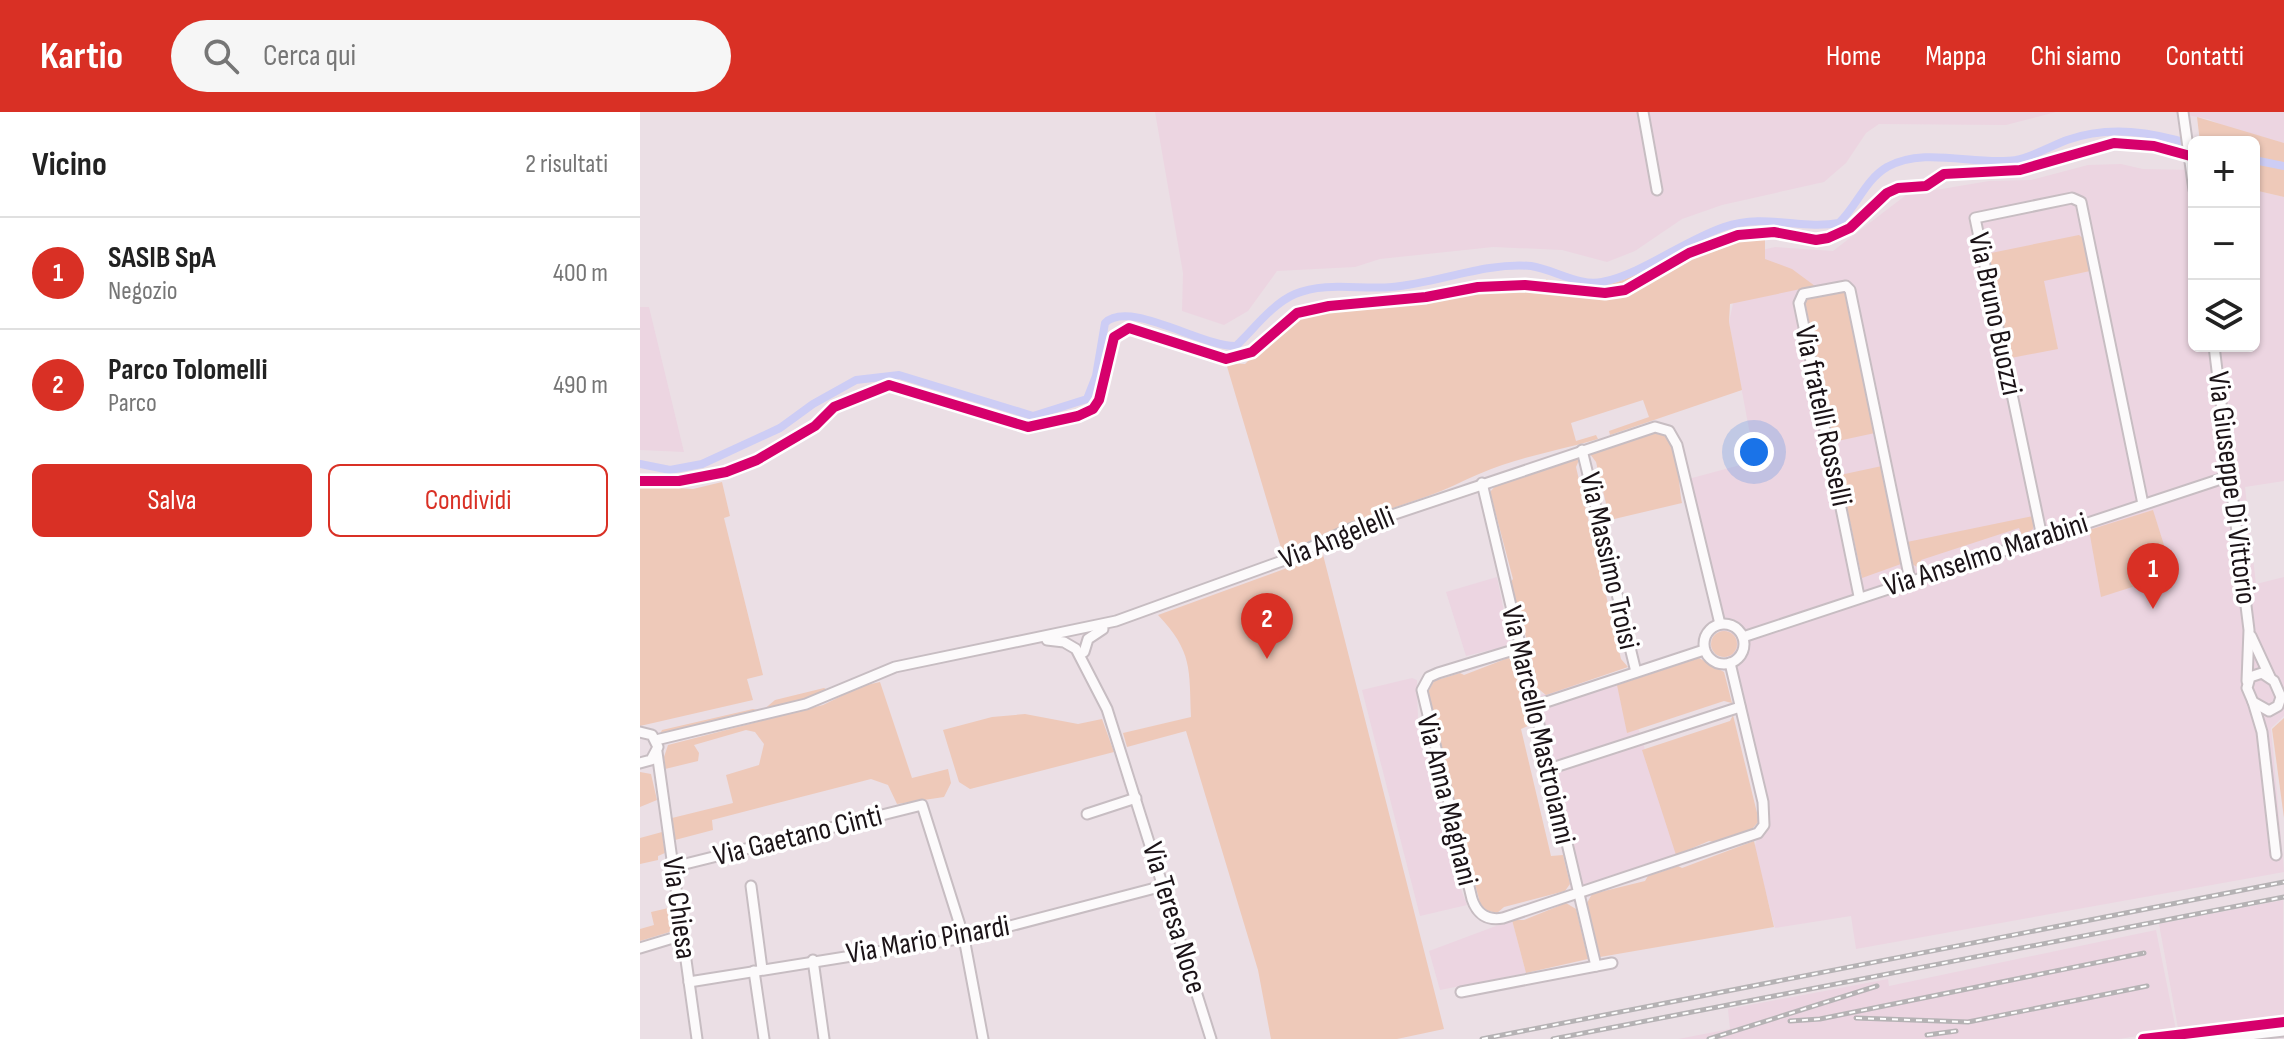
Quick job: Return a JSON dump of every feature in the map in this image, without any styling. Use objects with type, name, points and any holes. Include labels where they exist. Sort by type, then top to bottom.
[{"type":"main road","points":[[2205,1039],[2284,1030]]},
{"type":"street","points":[[1643,112],[1657,190]]},
{"type":"street","points":[[2184,116],[2188,147]]},
{"type":"street","name":"Via Bruno Buozzi","points":[[2042,537],[1975,218],[2072,198],[2081,202],[2143,504]]},
{"type":"street","name":"Via fratelli Rosselli","points":[[1859,596],[1799,303],[1803,294],[1846,286],[1850,290],[1910,580]]},
{"type":"street","name":"Via Giuseppe Di Vittorio","points":[[2215,352],[2249,630],[2247,681],[2262,732],[2276,855]]},
{"type":"street","name":"Via Angelelli","points":[[643,763],[657,746],[673,737],[806,704],[880,671],[997,644],[1078,631],[1131,615],[1282,561],[1347,530],[1655,427],[1673,436],[1720,624]]},
{"type":"street","name":"Via Massimo Troisi","points":[[1582,450],[1636,672]]},
{"type":"street","name":"Via Anselmo Marabini","points":[[1743,637],[1859,596],[2230,476]]},
{"type":"street","name":"Via Marcello Mastroianni","points":[[1482,483],[1596,966]]},
{"type":"street","points":[[997,644],[1054,640],[1082,655],[1088,639],[1097,630],[1119,624],[1131,615]]},
{"type":"street","points":[[1720,624],[1732,625],[1743,637],[1744,649],[1730,663],[1715,662],[1704,650],[1705,635],[1720,624]]},
{"type":"street","name":"Via Giuseppe Di Vittorio","points":[[2249,630],[2270,677],[2280,688],[2278,707],[2262,732]]},
{"type":"street","name":"Via Teresa Noce","points":[[1078,631],[1082,655],[1107,709],[1211,1039]]},
{"type":"street","name":"Via Anna Magnani","points":[[1520,648],[1429,677],[1422,690],[1424,707],[1472,899],[1479,912],[1489,919],[1503,918],[1578,893]]},
{"type":"street","points":[[1534,706],[1704,650]]},
{"type":"street","points":[[1578,893],[1758,833],[1764,825],[1763,802],[1730,663]]},
{"type":"street","points":[[2247,681],[2256,673],[2270,677]]},
{"type":"street","points":[[2253,702],[2264,711],[2278,707]]},
{"type":"street","points":[[1549,769],[1740,707]]},
{"type":"street","points":[[640,732],[648,733],[657,746]]},
{"type":"street","name":"Via Chiesa","points":[[657,746],[697,1039]]},
{"type":"street","points":[[643,763],[660,777]]},
{"type":"street","points":[[1087,814],[1136,798]]},
{"type":"street","name":"Via Gaetano Cinti","points":[[673,867],[922,805],[964,938]]},
{"type":"street","points":[[751,886],[764,1039]]},
{"type":"street","name":"Via Mario Pinardi","points":[[689,982],[964,938],[1163,886]]},
{"type":"street","points":[[640,948],[683,935]]},
{"type":"street","points":[[964,938],[983,1039]]},
{"type":"street","points":[[813,960],[824,1039]]},
{"type":"street","points":[[1461,992],[1612,963]]},
{"type":"shaded area","points":[[1155,112],[2056,112],[2006,125],[1879,124],[1866,133],[1846,163],[1824,182],[1722,205],[1682,219],[1635,251],[1607,262],[1562,250],[1493,247],[1380,259],[1355,267],[1277,271],[1248,311],[1224,325],[1182,311],[1183,273]]},
{"type":"shaded area","points":[[2172,112],[2284,112],[2284,143],[2231,129],[2208,119]]},
{"type":"shaded area","points":[[2197,117],[2284,143],[2284,197],[2260,191],[2260,136],[2199,136]]},
{"type":"shaded area","points":[[2121,164],[2143,169],[2188,170],[2188,352],[2260,352],[2260,191],[2284,197],[2284,481],[2245,487],[2256,584],[2284,577],[2284,716],[2271,728],[2284,872],[1856,949],[1851,916],[1775,928],[1754,848],[1762,824],[1761,796],[1681,481],[1755,461],[1729,322],[1744,254],[1775,247],[1833,251],[1906,195],[1989,181],[2031,180],[2088,165]]},
{"type":"shaded area","points":[[1765,226],[1765,259],[1792,269],[1815,286],[1730,304],[1729,322],[1742,390],[1610,435],[1609,431],[1649,417],[1643,400],[1571,423],[1576,441],[1596,435],[1598,439],[1493,468],[1435,494],[1359,520],[1319,539],[1444,1029],[1397,1039],[1271,1039],[1258,970],[1186,731],[1127,747],[1123,733],[1191,717],[1187,662],[1178,640],[1158,615],[1287,568],[1226,363],[1245,364],[1296,315],[1435,301],[1522,286],[1542,292],[1546,279],[1566,285],[1601,286],[1632,276],[1701,241]]},
{"type":"shaded area","points":[[2079,235],[2084,239],[2090,271],[2044,281],[2058,349],[2011,358],[1988,258],[1991,253]]},
{"type":"shaded area","points":[[1846,292],[1875,433],[1833,442],[1804,304],[1806,299]]},
{"type":"shaded area","points":[[640,307],[649,307],[684,452],[640,450]]},
{"type":"shaded area","points":[[1653,433],[1666,436],[1671,444],[1682,503],[1610,520],[1596,462],[1590,454]]},
{"type":"shaded area","points":[[1575,458],[1579,460],[1576,467],[1621,659],[1628,667],[1546,695],[1535,686],[1524,627],[1520,625],[1510,583],[1513,579],[1490,492],[1497,484]]},
{"type":"shaded area","points":[[1882,466],[1901,564],[1862,578],[1840,475]]},
{"type":"shaded area","points":[[722,482],[730,516],[724,518],[763,675],[747,679],[753,700],[640,726],[640,486],[693,489]]},
{"type":"shaded area","points":[[2153,510],[2173,574],[2101,597],[2089,530]]},
{"type":"shaded area","points":[[2033,516],[2033,529],[2022,535],[2019,528],[1921,560],[1923,567],[1912,564],[1907,542]]},
{"type":"shaded area","points":[[1497,577],[1510,642],[1507,646],[1466,656],[1446,592]]},
{"type":"shaded area","points":[[1724,631],[1734,634],[1737,644],[1734,654],[1724,657],[1714,654],[1711,644],[1714,634]]},
{"type":"shaded area","points":[[1508,658],[1515,660],[1518,667],[1532,724],[1521,729],[1551,856],[1563,855],[1570,884],[1565,891],[1504,907],[1497,913],[1485,910],[1480,903],[1439,743],[1436,717],[1432,714],[1427,694],[1434,681],[1460,673],[1464,675]]},
{"type":"shaded area","points":[[1699,658],[1724,672],[1732,703],[1724,701],[1627,733],[1617,685]]},
{"type":"shaded area","points":[[1621,672],[1680,863],[1574,902],[1526,699]]},
{"type":"shaded area","points":[[1412,678],[1417,680],[1418,721],[1439,790],[1441,816],[1446,819],[1457,879],[1467,905],[1420,916],[1362,690]]},
{"type":"shaded area","points":[[880,682],[912,778],[948,769],[951,783],[944,797],[897,804],[888,785],[871,779],[712,820],[713,830],[675,840],[672,818],[733,803],[726,775],[759,765],[764,744],[755,732],[746,730],[694,745],[699,753],[698,761],[665,769],[664,757],[668,745],[823,705],[862,686]]},
{"type":"shaded area","points":[[824,688],[828,690],[790,705],[659,736],[662,730],[753,709],[762,711],[775,700]]},
{"type":"shaded area","points":[[1025,714],[1078,724],[1102,719],[1114,752],[970,789],[959,782],[943,730],[992,717]]},
{"type":"shaded area","points":[[1733,715],[1759,821],[1752,829],[1709,841],[1676,855],[1642,750],[1730,721]]},
{"type":"shaded area","points":[[2284,718],[2284,818],[2272,729]]},
{"type":"shaded area","points":[[640,772],[651,774],[657,800],[640,807]]},
{"type":"shaded area","points":[[662,832],[665,853],[658,856],[658,860],[640,864],[640,838]]},
{"type":"shaded area","points":[[1754,841],[1774,927],[1600,957],[1587,903],[1592,894],[1645,881],[1648,876],[1678,866],[1682,868]]},
{"type":"shaded area","points":[[2283,900],[2284,1038],[2180,1039],[2159,924]]},
{"type":"shaded area","points":[[1566,903],[1576,909],[1588,959],[1526,973],[1512,920],[1524,920]]},
{"type":"shaded area","points":[[673,907],[676,930],[640,941],[640,929],[654,925],[651,912]]},
{"type":"shaded area","points":[[1512,920],[1526,973],[1440,990],[1429,951]]},
{"type":"shaded area","points":[[2156,930],[2176,1030],[2119,1039],[1678,1039],[1730,1029],[1728,1009],[1888,979],[1889,986]]},
{"type":"waterway","points":[[640,464],[670,470],[702,464],[780,428],[813,404],[856,380],[899,375],[1033,416],[1087,399],[1096,376],[1105,323],[1116,317],[1148,320],[1236,346],[1279,304],[1307,290],[1392,287],[1514,266],[1531,266],[1576,280],[1602,282],[1632,272],[1709,233],[1739,223],[1839,223],[1879,172],[1902,161],[1934,157],[2016,160],[2083,135],[2115,132],[2147,134],[2188,144]]},
{"type":"waterway","points":[[2260,161],[2284,166]]},
{"type":"railway","points":[[1482,1039],[2284,882]]},
{"type":"railway","points":[[1553,1039],[2284,897]]},
{"type":"railway","points":[[1790,1021],[1820,1019],[2144,953]]},
{"type":"railway","points":[[1709,1039],[1877,986]]},
{"type":"railway","points":[[1856,1018],[1968,1022],[2147,986]]},
{"type":"railway","points":[[1927,1035],[1956,1031]]},
{"type":"cycle path","points":[[640,481],[679,481],[726,472],[757,460],[815,426],[834,407],[889,385],[1028,427],[1078,416],[1093,409],[1099,400],[1114,337],[1129,328],[1226,359],[1252,352],[1297,313],[1329,306],[1426,297],[1478,287],[1525,285],[1605,293],[1625,290],[1689,253],[1738,235],[1774,232],[1816,240],[1828,238],[1850,228],[1887,193],[1898,188],[1926,186],[1944,174],[2020,170],[2114,143],[2154,146],[2188,155]]},
{"type":"cycle path","points":[[2143,1039],[2284,1022]]},
{"type":"place","name":"SASIB SpA","points":[[2153,609]]},
{"type":"place","name":"Parco Tolomelli","points":[[1267,659]]}]
